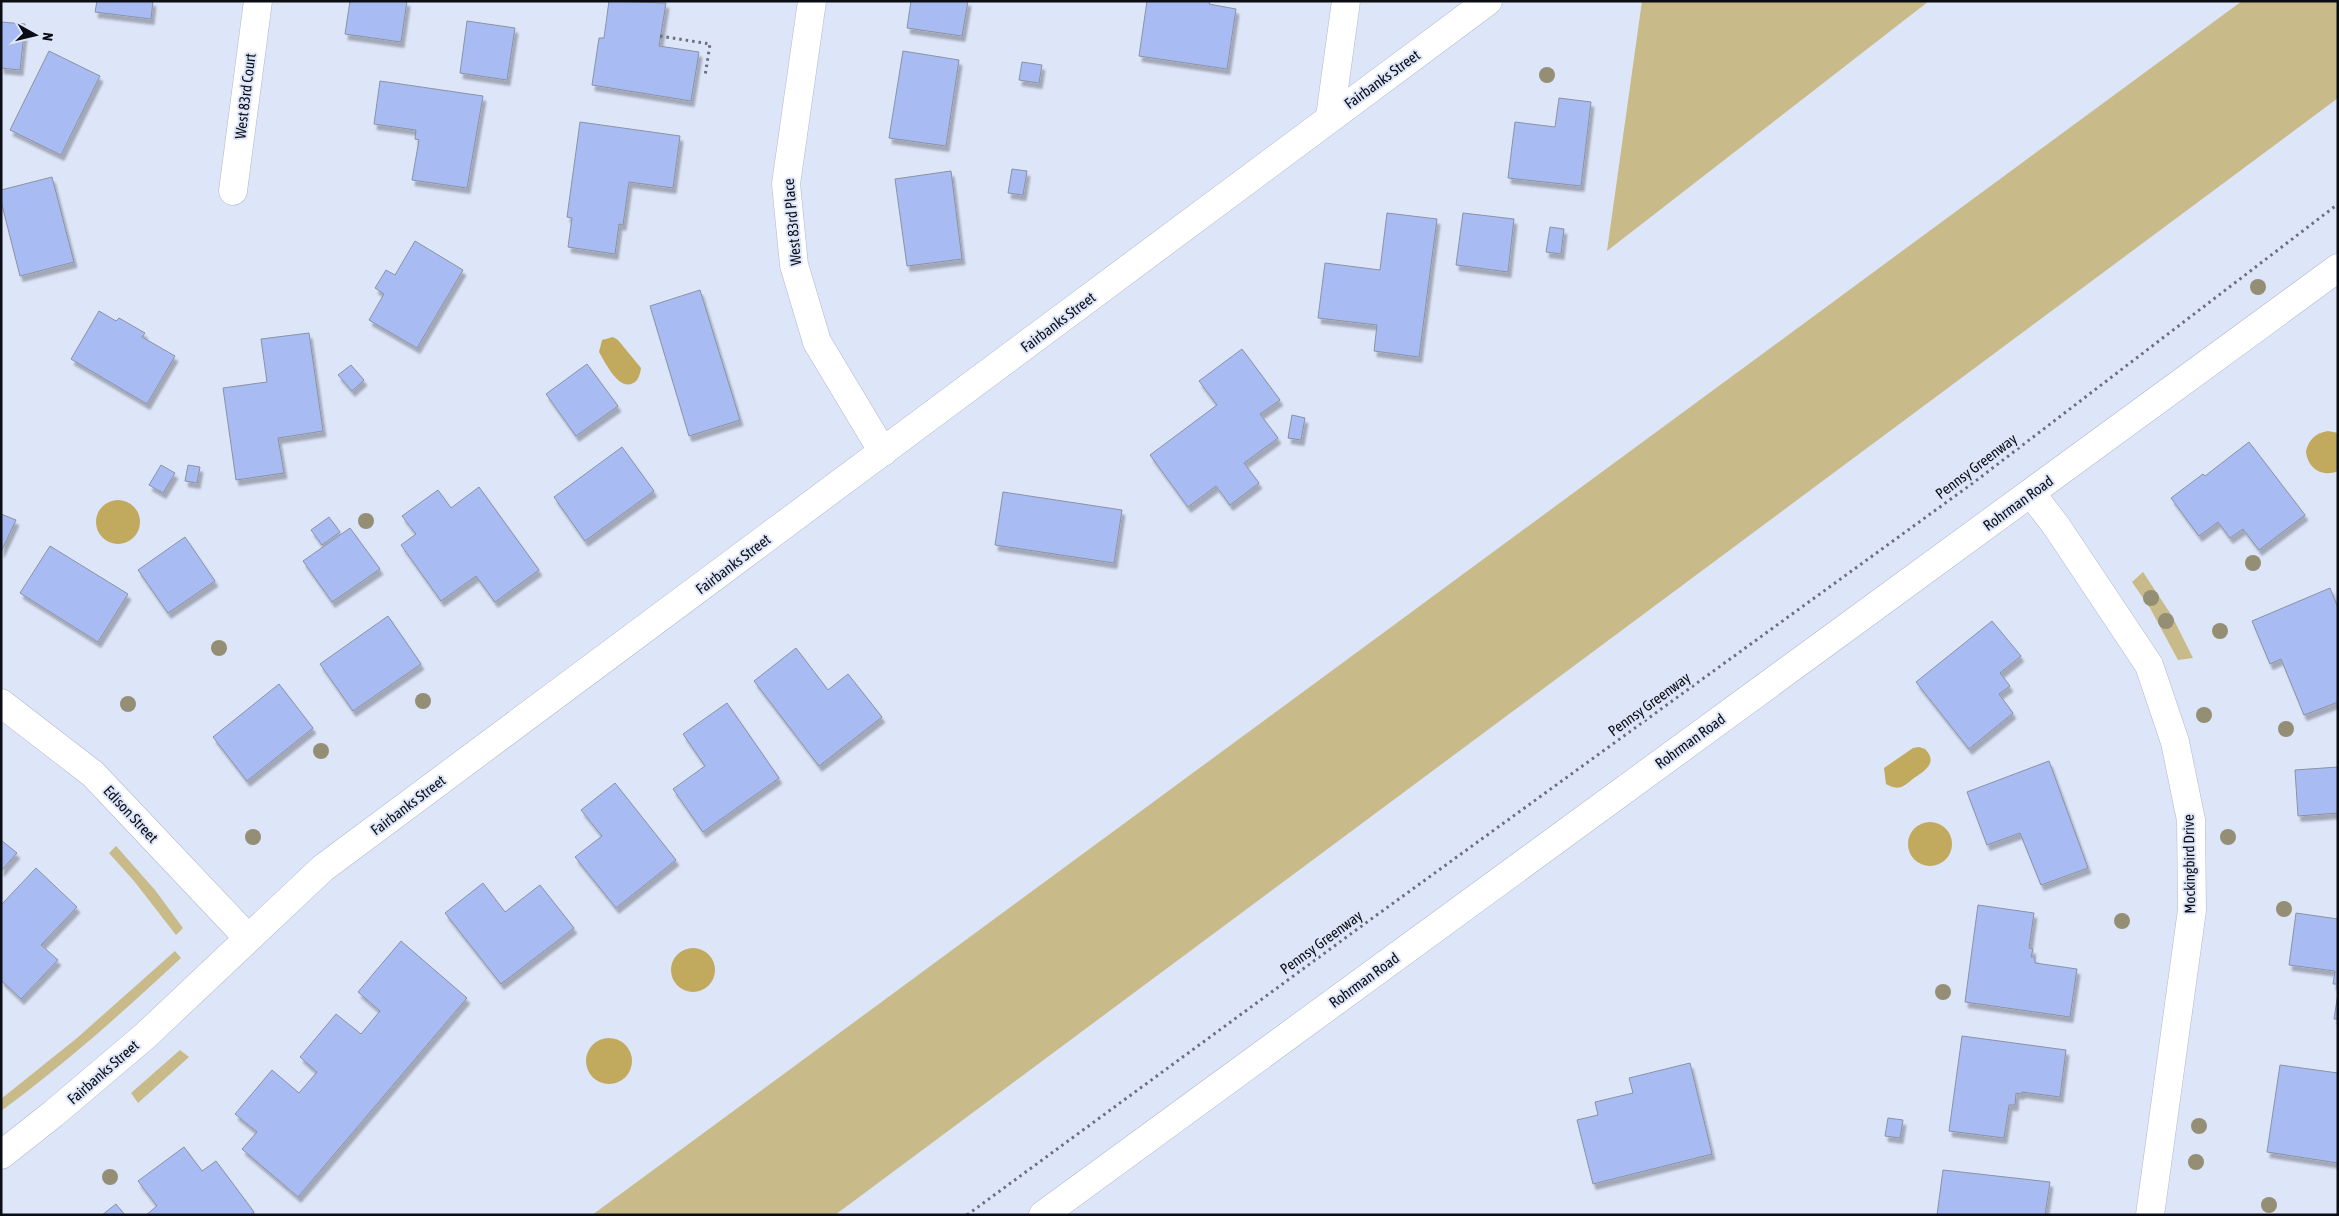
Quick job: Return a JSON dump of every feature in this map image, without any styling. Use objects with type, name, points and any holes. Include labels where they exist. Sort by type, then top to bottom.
[{"type":"street","name":"West 83rd Court","points":[[233,191],[258,1]]},
{"type":"street","name":"West 83rd Place","points":[[812,1],[786,184],[794,265],[817,342],[883,452]]},
{"type":"street","points":[[1330,117],[1346,1]]},
{"type":"street","name":"Fairbanks Street","points":[[1,1155],[53,1114],[145,1036],[323,868],[1488,1]]},
{"type":"street","name":"Rohrman Road","points":[[1043,1215],[2338,268]]},
{"type":"street","name":"Mockingbird Drive","points":[[2032,493],[2057,527],[2149,665],[2175,742],[2191,820],[2192,910],[2150,1215]]},
{"type":"street","name":"Edison Street","points":[[1,703],[93,774],[248,938]]},
{"type":"path","points":[[660,36],[710,44],[705,76]]},
{"type":"path","name":"Pennsy Greenway","points":[[967,1215],[1355,930],[1973,483],[2338,204]]},
{"type":"shaded area","points":[[1642,1],[1929,1],[1607,251]]},
{"type":"shaded area","points":[[2242,1],[2338,1],[2338,98],[835,1215],[592,1215]]},
{"type":"shaded area","points":[[613,337],[618,340],[641,368],[638,378],[631,384],[621,382],[616,378],[599,352],[602,340]]},
{"type":"shaded area","points":[[2328,431],[2338,433],[2338,471],[2332,473],[2321,472],[2312,467],[2306,451],[2314,437]]},
{"type":"shaded area","points":[[118,500],[130,504],[136,510],[140,522],[136,534],[130,540],[118,544],[106,540],[100,534],[96,522],[100,510],[106,504]]},
{"type":"shaded area","points":[[2143,572],[2172,616],[2193,658],[2178,660],[2150,608],[2132,582]]},
{"type":"shaded area","points":[[1913,748],[1925,749],[1929,754],[1930,762],[1926,769],[1899,788],[1886,784],[1884,768]]},
{"type":"shaded area","points":[[1934,822],[1946,828],[1951,835],[1951,853],[1946,860],[1939,865],[1926,866],[1918,863],[1911,856],[1908,840],[1911,832],[1918,825]]},
{"type":"shaded area","points":[[116,846],[155,890],[183,928],[176,935],[134,881],[109,853]]},
{"type":"shaded area","points":[[693,948],[705,952],[711,958],[715,970],[711,982],[705,988],[693,992],[681,988],[675,982],[671,970],[675,958],[681,952]]},
{"type":"shaded area","points":[[175,951],[181,958],[71,1056],[1,1111],[1,1099],[77,1038]]},
{"type":"shaded area","points":[[604,1038],[614,1038],[628,1048],[632,1061],[628,1074],[622,1080],[614,1084],[604,1084],[590,1074],[586,1066],[586,1056],[596,1042]]},
{"type":"shaded area","points":[[180,1050],[189,1057],[138,1103],[131,1093]]},
{"type":"building","points":[[97,1],[153,1],[151,19],[95,12]]},
{"type":"building","points":[[350,1],[407,1],[401,42],[345,34]]},
{"type":"building","points":[[609,1],[666,3],[659,46],[699,52],[691,101],[592,85],[599,38],[604,38]]},
{"type":"building","points":[[911,1],[968,1],[962,36],[907,28]]},
{"type":"building","points":[[1147,1],[1210,1],[1209,4],[1236,9],[1227,69],[1139,56]]},
{"type":"building","points":[[467,21],[515,28],[507,80],[460,73]]},
{"type":"building","points":[[1,22],[25,24],[20,70],[1,68]]},
{"type":"building","points":[[49,51],[100,76],[61,155],[10,130]]},
{"type":"building","points":[[903,51],[959,60],[946,146],[889,138]]},
{"type":"building","points":[[1022,62],[1042,65],[1039,83],[1019,80]]},
{"type":"building","points":[[380,81],[483,96],[467,188],[412,180],[419,140],[415,139],[416,130],[374,124]]},
{"type":"building","points":[[1559,98],[1591,102],[1581,186],[1508,178],[1515,122],[1555,127]]},
{"type":"building","points":[[580,122],[680,136],[673,188],[629,182],[623,225],[619,224],[615,254],[568,247],[572,218],[567,217]]},
{"type":"building","points":[[1012,169],[1027,171],[1023,195],[1008,193]]},
{"type":"building","points":[[951,171],[962,259],[907,266],[895,179]]},
{"type":"building","points":[[52,177],[74,262],[20,276],[1,201],[1,190]]},
{"type":"building","points":[[1387,213],[1437,219],[1419,357],[1374,351],[1377,325],[1318,318],[1325,263],[1380,270]]},
{"type":"building","points":[[1463,213],[1514,219],[1508,272],[1456,265]]},
{"type":"building","points":[[1550,227],[1564,229],[1561,254],[1546,252]]},
{"type":"building","points":[[415,241],[463,270],[417,348],[369,320],[384,294],[375,288],[386,270],[395,275]]},
{"type":"building","points":[[700,290],[740,420],[689,436],[650,306]]},
{"type":"building","points":[[99,311],[116,321],[119,318],[145,333],[142,337],[175,356],[147,404],[71,359]]},
{"type":"building","points":[[309,333],[323,431],[278,438],[284,473],[236,480],[223,388],[267,382],[261,339]]},
{"type":"building","points":[[1242,349],[1280,400],[1260,414],[1278,438],[1244,463],[1259,483],[1230,505],[1216,486],[1188,507],[1150,455],[1217,405],[1199,381]]},
{"type":"building","points":[[587,364],[618,406],[576,436],[546,394]]},
{"type":"building","points":[[351,365],[364,380],[352,391],[338,375]]},
{"type":"building","points":[[1292,415],[1305,418],[1301,440],[1288,438]]},
{"type":"building","points":[[2249,442],[2305,515],[2259,550],[2243,529],[2230,538],[2218,522],[2199,536],[2171,498],[2203,474],[2205,476]]},
{"type":"building","points":[[622,447],[654,491],[585,541],[554,497]]},
{"type":"building","points":[[161,465],[175,473],[163,493],[149,485]]},
{"type":"building","points":[[188,465],[200,467],[197,483],[185,481]]},
{"type":"building","points":[[479,487],[539,570],[495,602],[476,576],[441,601],[401,545],[416,534],[402,516],[438,490],[451,508]]},
{"type":"building","points":[[1003,492],[1122,510],[1114,563],[995,545]]},
{"type":"building","points":[[1,514],[16,520],[1,552]]},
{"type":"building","points":[[329,517],[340,532],[322,545],[311,530]]},
{"type":"building","points":[[350,528],[380,569],[332,602],[303,561]]},
{"type":"building","points":[[185,537],[215,581],[168,613],[138,570]]},
{"type":"building","points":[[50,546],[128,594],[98,642],[20,593]]},
{"type":"building","points":[[2330,588],[2338,608],[2338,702],[2304,715],[2281,659],[2270,664],[2252,621]]},
{"type":"building","points":[[388,616],[421,664],[353,711],[320,664]]},
{"type":"building","points":[[1992,621],[2021,656],[2000,673],[2010,686],[1999,694],[2013,713],[1969,749],[1916,682]]},
{"type":"building","points":[[796,648],[828,690],[848,674],[882,717],[819,766],[754,681]]},
{"type":"building","points":[[279,684],[313,728],[247,781],[213,737]]},
{"type":"building","points":[[727,703],[779,778],[703,832],[673,789],[705,766],[683,734]]},
{"type":"building","points":[[2049,761],[2088,868],[2041,885],[2020,833],[1987,845],[1967,792]]},
{"type":"building","points":[[2338,767],[2338,813],[2298,816],[2295,770]]},
{"type":"building","points":[[615,783],[676,860],[616,908],[575,857],[602,836],[581,810]]},
{"type":"building","points":[[1,840],[17,853],[1,871]]},
{"type":"building","points":[[36,868],[77,907],[41,945],[58,960],[21,999],[1,980],[1,905]]},
{"type":"building","points":[[483,883],[505,912],[540,885],[574,928],[501,984],[445,913]]},
{"type":"building","points":[[1978,905],[2034,913],[2029,948],[2033,949],[2031,957],[2035,957],[2035,963],[2077,969],[2070,1017],[1965,1002]]},
{"type":"building","points":[[2296,913],[2338,919],[2338,984],[2333,984],[2335,971],[2289,965]]},
{"type":"building","points":[[401,941],[467,998],[298,1197],[242,1149],[257,1132],[235,1114],[272,1070],[299,1093],[317,1072],[300,1057],[336,1014],[361,1034],[380,1011],[358,992]]},
{"type":"building","points":[[2338,993],[2338,1019],[2334,1019]]},
{"type":"building","points":[[1962,1036],[2066,1050],[2060,1097],[2022,1092],[2021,1094],[2016,1093],[2015,1105],[2009,1105],[2004,1138],[1949,1131]]},
{"type":"building","points":[[1690,1063],[1712,1154],[1593,1184],[1577,1120],[1598,1115],[1595,1102],[1633,1093],[1629,1078]]},
{"type":"building","points":[[2280,1065],[2338,1073],[2338,1163],[2267,1152]]},
{"type":"building","points":[[1888,1118],[1903,1120],[1900,1138],[1885,1136]]},
{"type":"building","points":[[184,1147],[202,1171],[216,1161],[254,1212],[250,1215],[146,1215],[157,1206],[138,1181]]},
{"type":"building","points":[[1943,1170],[2050,1182],[2045,1215],[1937,1215]]},
{"type":"building","points":[[116,1204],[125,1215],[102,1215]]}]
